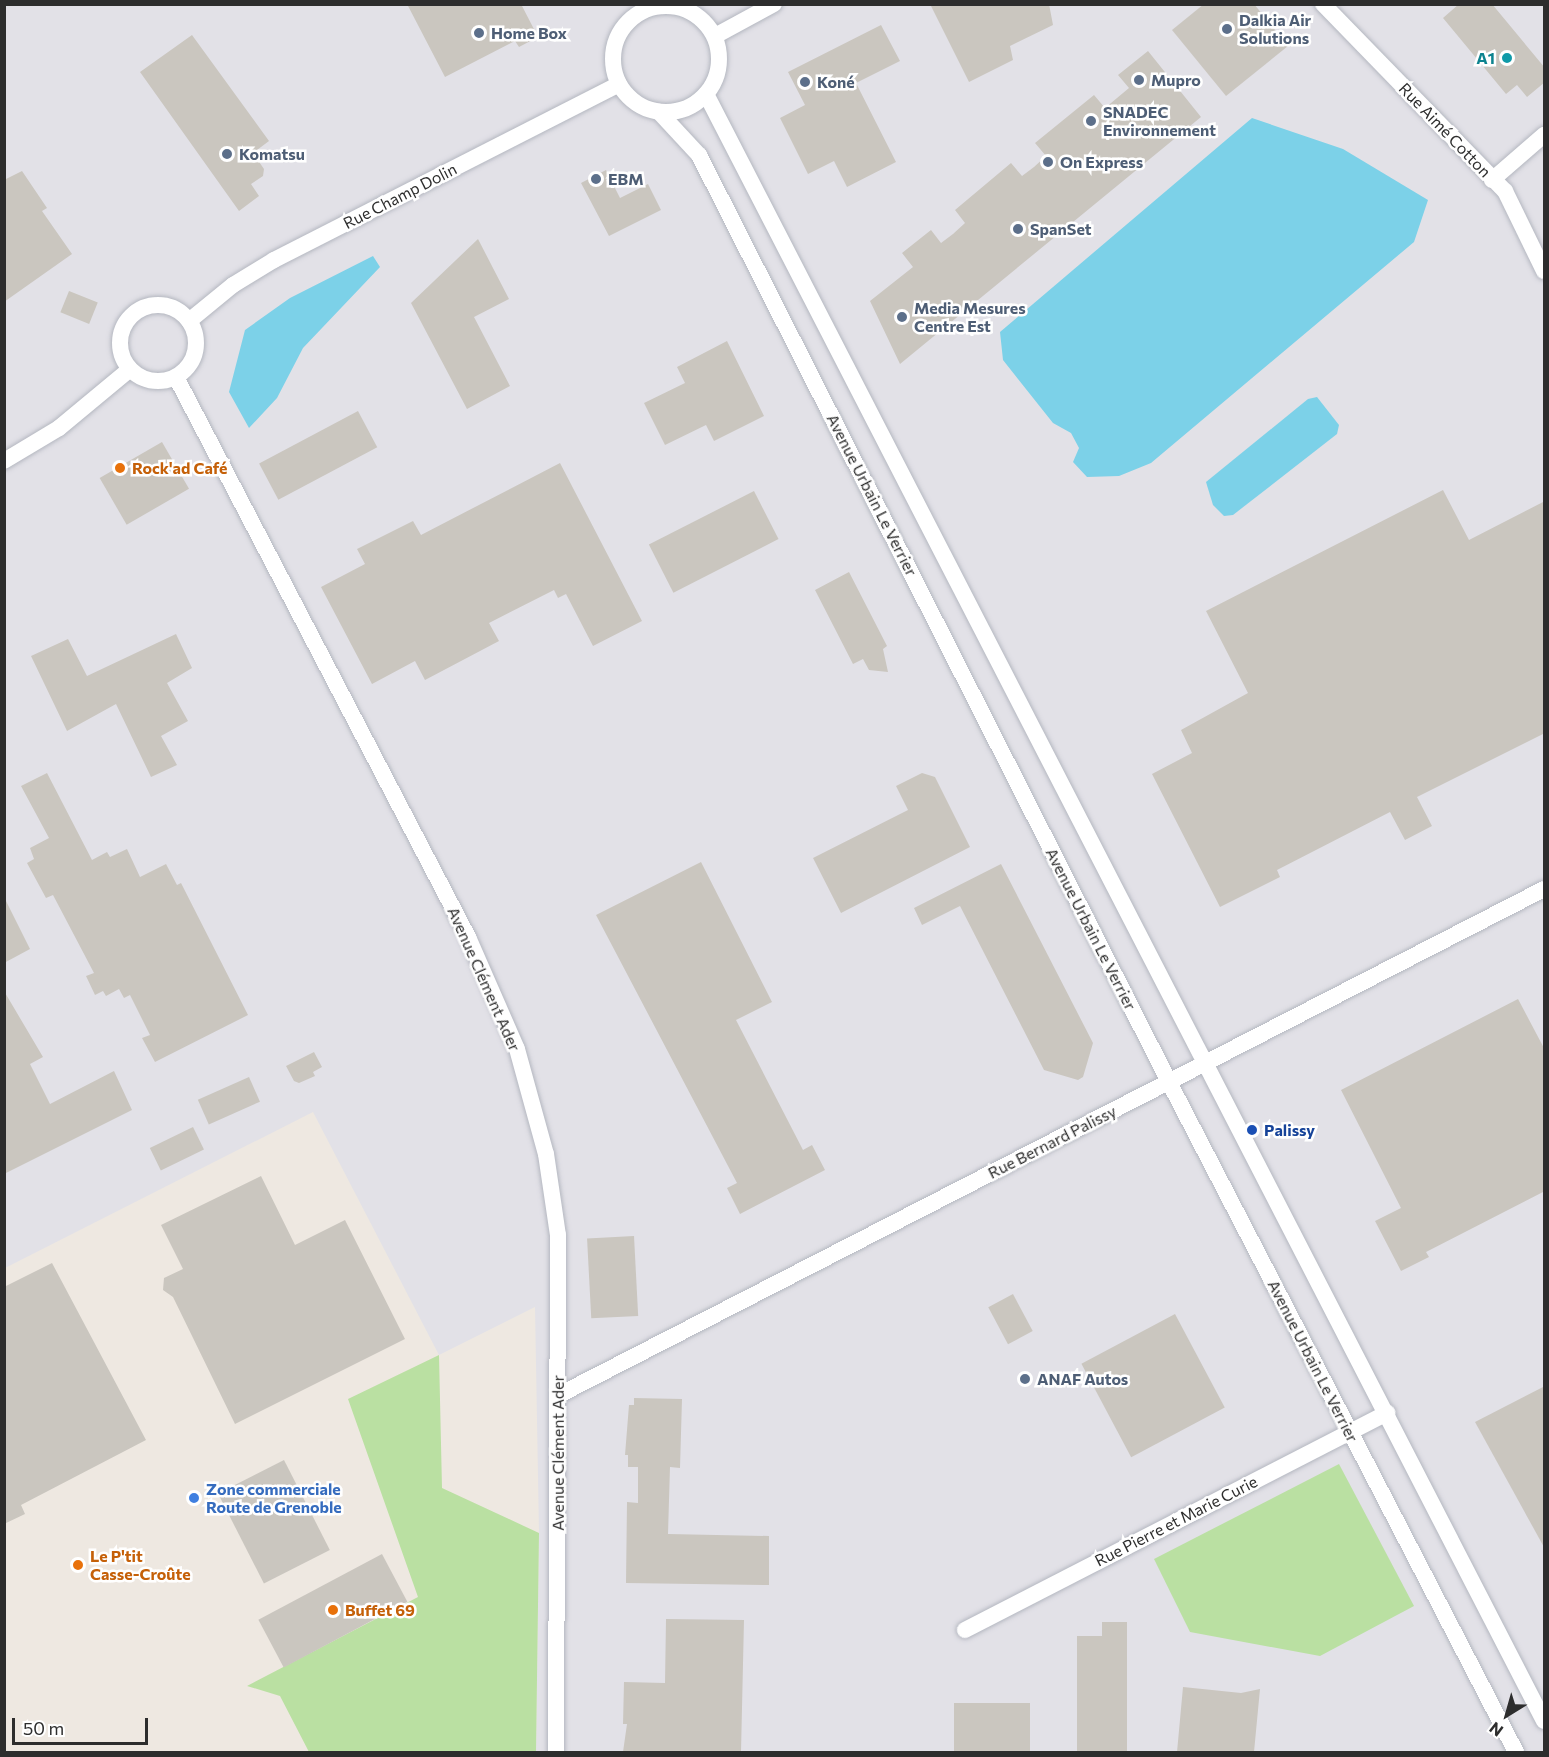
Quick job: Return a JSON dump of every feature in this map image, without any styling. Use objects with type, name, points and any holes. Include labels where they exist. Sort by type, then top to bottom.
[{"type":"street","points":[[715,36],[774,4]]},
{"type":"street","name":"Rue Aimé Cotton","points":[[1323,4],[1504,191],[1545,271]]},
{"type":"street","points":[[677,7],[693,13],[715,36],[718,66],[706,94],[685,108],[659,112],[643,107],[619,84],[613,50],[619,34],[643,11],[677,7]]},
{"type":"street","name":"Rue Champ Dolin","points":[[189,321],[233,285],[274,260],[619,84]]},
{"type":"street","points":[[706,94],[1037,739],[1208,1062],[1545,1720]]},
{"type":"street","name":"Avenue Urbain Le Verrier","points":[[659,112],[699,155],[1169,1082],[1516,1752]]},
{"type":"street","points":[[1492,180],[1545,135]]},
{"type":"street","points":[[157,305],[169,307],[189,321],[195,336],[195,352],[188,366],[176,377],[152,380],[130,369],[120,346],[126,323],[134,314],[157,305]]},
{"type":"street","points":[[4,461],[59,428],[130,369]]},
{"type":"street","name":"Avenue Clément Ader","points":[[176,377],[468,938],[517,1049],[546,1154],[558,1235],[556,1752]]},
{"type":"street","name":"Rue Bernard Palissy","points":[[559,1395],[1545,889]]},
{"type":"street","name":"Rue Pierre et Marie Curie","points":[[965,1630],[1387,1413]]},
{"type":"shaded area","points":[[5,5],[1544,5],[1544,1752],[536,1752],[539,1533],[535,1307],[439,1355],[313,1112],[5,1268]]},
{"type":"green space","points":[[439,1355],[442,1488],[539,1533],[536,1752],[309,1752],[280,1696],[247,1686],[418,1597],[348,1399]]},
{"type":"green space","points":[[1339,1464],[1414,1606],[1320,1656],[1190,1632],[1154,1559]]},
{"type":"water","points":[[1252,118],[1343,149],[1428,200],[1414,242],[1151,463],[1119,476],[1087,477],[1073,462],[1079,448],[1071,433],[1053,423],[1003,360],[1000,332]]},
{"type":"water","points":[[373,256],[380,267],[303,348],[277,398],[249,428],[229,392],[245,330],[290,298]]},
{"type":"water","points":[[1317,397],[1339,425],[1337,434],[1233,515],[1224,516],[1213,505],[1206,482],[1308,399]]},
{"type":"building","points":[[407,4],[521,4],[538,37],[519,47],[515,41],[445,77]]},
{"type":"building","points":[[930,4],[1049,4],[1053,25],[1010,46],[1013,60],[969,82]]},
{"type":"building","points":[[1204,4],[1254,4],[1288,46],[1226,96],[1172,30]]},
{"type":"building","name":"A1","points":[[1459,4],[1492,4],[1545,68],[1545,82],[1527,97],[1517,85],[1506,94],[1443,18]]},
{"type":"building","points":[[881,25],[900,61],[856,83],[896,162],[847,187],[834,161],[808,174],[780,118],[805,105],[788,72]]},
{"type":"building","points":[[192,35],[269,141],[253,153],[264,169],[263,176],[251,184],[259,196],[239,211],[140,72]]},
{"type":"building","points":[[1148,51],[1201,117],[900,364],[870,301],[913,267],[902,253],[931,230],[941,243],[953,234],[965,223],[955,210],[1011,163],[1022,176],[1034,167],[1046,156],[1035,143],[1094,95],[1105,108],[1129,88],[1118,75]]},
{"type":"building","points":[[606,170],[620,198],[648,184],[661,210],[609,236],[581,183]]},
{"type":"building","points":[[22,171],[47,208],[42,211],[72,254],[4,302],[4,180]]},
{"type":"building","points":[[478,239],[509,299],[474,317],[510,386],[467,409],[411,303]]},
{"type":"building","points":[[69,291],[98,303],[89,324],[60,312]]},
{"type":"building","points":[[727,341],[764,416],[714,441],[706,425],[665,445],[644,403],[685,383],[677,367]]},
{"type":"building","points":[[358,411],[377,447],[278,500],[259,464]]},
{"type":"building","points":[[162,442],[189,489],[127,525],[100,478]]},
{"type":"building","points":[[560,463],[642,621],[593,646],[566,594],[558,598],[554,590],[489,623],[499,641],[425,680],[415,661],[372,684],[321,587],[365,564],[357,549],[413,521],[421,535]]},
{"type":"building","points":[[1443,490],[1469,540],[1545,501],[1545,733],[1417,797],[1432,826],[1405,840],[1390,812],[1277,870],[1280,877],[1220,907],[1152,774],[1192,753],[1181,730],[1248,693],[1206,611]]},
{"type":"building","points":[[754,491],[779,539],[673,593],[649,545]]},
{"type":"building","points":[[849,572],[887,646],[883,649],[888,672],[869,670],[863,659],[853,664],[815,590]]},
{"type":"building","points":[[176,634],[192,668],[167,683],[188,721],[161,736],[177,765],[151,777],[116,704],[67,731],[31,656],[68,639],[87,676]]},
{"type":"building","points":[[47,773],[92,860],[107,852],[110,857],[127,849],[140,877],[166,864],[177,885],[181,883],[248,1015],[155,1062],[142,1038],[150,1035],[130,995],[124,998],[119,989],[106,996],[103,991],[95,995],[86,976],[94,973],[53,895],[46,898],[27,863],[34,859],[30,848],[49,838],[21,786]]},
{"type":"building","points":[[922,773],[935,777],[970,847],[841,913],[813,858],[908,810],[896,786]]},
{"type":"building","points":[[701,862],[772,1002],[736,1020],[803,1150],[812,1145],[825,1170],[740,1214],[727,1188],[737,1183],[596,915]]},
{"type":"building","points":[[1001,864],[1093,1043],[1083,1077],[1078,1080],[1044,1070],[960,906],[922,925],[914,908]]},
{"type":"building","points":[[4,897],[30,949],[4,963]]},
{"type":"building","points":[[4,991],[43,1057],[30,1064],[50,1104],[114,1071],[132,1110],[4,1174]]},
{"type":"building","points":[[1518,999],[1545,1050],[1545,1191],[1426,1252],[1429,1257],[1401,1271],[1375,1221],[1401,1208],[1341,1090]]},
{"type":"building","points":[[314,1052],[322,1067],[313,1072],[315,1076],[299,1083],[294,1081],[286,1066]]},
{"type":"building","points":[[249,1077],[260,1102],[209,1124],[198,1100]]},
{"type":"building","points":[[193,1127],[204,1149],[161,1171],[150,1148]]},
{"type":"building","points":[[261,1176],[295,1245],[345,1220],[405,1339],[235,1424],[173,1297],[163,1290],[164,1278],[183,1269],[161,1225]]},
{"type":"building","points":[[634,1236],[638,1316],[591,1318],[587,1238]]},
{"type":"building","points":[[52,1263],[146,1440],[21,1505],[25,1514],[4,1524],[4,1287]]},
{"type":"building","points":[[1013,1294],[1033,1331],[1008,1344],[988,1307]]},
{"type":"building","points":[[1175,1314],[1225,1408],[1131,1457],[1081,1364]]},
{"type":"building","points":[[1545,1386],[1545,1549],[1475,1422]]},
{"type":"building","points":[[634,1398],[682,1399],[680,1468],[670,1467],[668,1534],[769,1536],[769,1585],[626,1583],[627,1502],[638,1503],[638,1467],[628,1467],[628,1455],[625,1455],[629,1405],[634,1405]]},
{"type":"building","points":[[284,1460],[330,1550],[264,1584],[218,1494]]},
{"type":"building","name":"Buffet 69","points":[[382,1554],[407,1602],[284,1667],[258,1620]]},
{"type":"building","points":[[666,1619],[744,1620],[741,1752],[623,1752],[627,1724],[623,1724],[624,1682],[665,1683]]},
{"type":"building","points":[[1102,1622],[1127,1622],[1127,1752],[1077,1752],[1077,1636],[1102,1636]]},
{"type":"building","points":[[1183,1687],[1241,1693],[1260,1689],[1254,1752],[1177,1752]]},
{"type":"building","points":[[954,1703],[1030,1703],[1030,1752],[954,1752]]},
{"type":"place","name":"Dalkia Air Solutions","points":[[1227,29]]},
{"type":"place","name":"Home Box","points":[[479,33]]},
{"type":"place","name":"A1","points":[[1507,58]]},
{"type":"place","name":"Mupro","points":[[1139,80]]},
{"type":"place","name":"Koné","points":[[805,82]]},
{"type":"place","name":"SNADEC Environnement","points":[[1091,121]]},
{"type":"place","name":"Komatsu","points":[[227,154]]},
{"type":"place","name":"On Express","points":[[1048,162]]},
{"type":"place","name":"EBM","points":[[596,179]]},
{"type":"place","name":"SpanSet","points":[[1018,229]]},
{"type":"place","name":"Media Mesures Centre Est","points":[[902,317]]},
{"type":"place","name":"Rock'ad Café","points":[[120,468]]},
{"type":"place","name":"Palissy","points":[[1252,1130]]},
{"type":"place","name":"ANAF Autos","points":[[1025,1379]]},
{"type":"place","name":"Zone commerciale Route de Grenoble","points":[[194,1498]]},
{"type":"place","name":"Le P'tit Casse-Croûte","points":[[78,1565]]},
{"type":"place","name":"Buffet 69","points":[[333,1610]]}]
